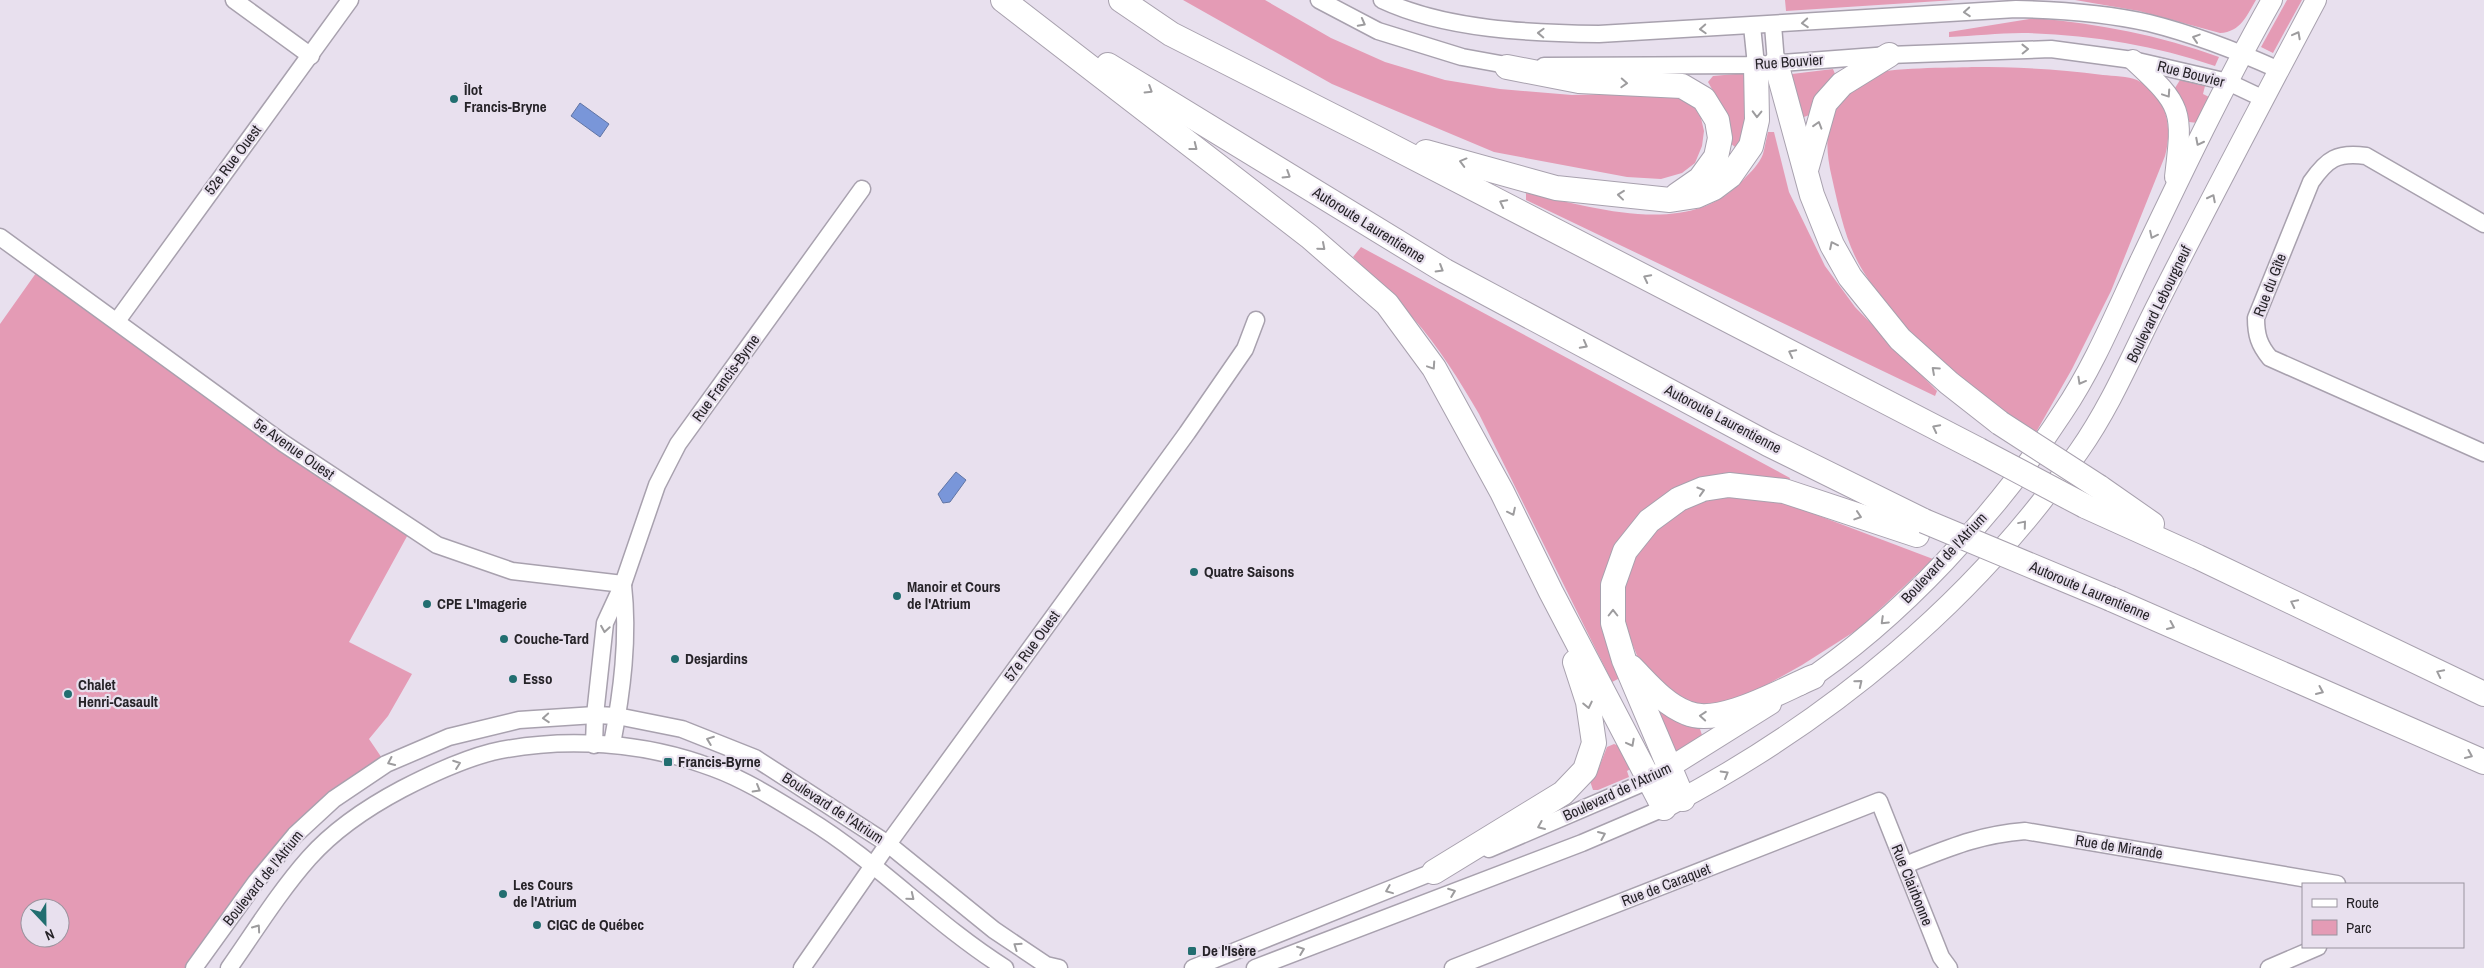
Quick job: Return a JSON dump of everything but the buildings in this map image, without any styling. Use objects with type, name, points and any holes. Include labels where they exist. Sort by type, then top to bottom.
[{"type":"highway","name":"Autoroute Laurentienne","points":[[1003,0],[1444,271],[1768,444],[1920,528],[2102,596],[2484,762]]},
{"type":"highway","points":[[1003,0],[1310,237],[1387,304],[1434,368],[1502,492],[1551,592],[1660,775],[1673,803]]},
{"type":"highway","points":[[1121,0],[1171,34],[1380,140],[2085,506],[2198,557],[2484,694]]},
{"type":"highway","points":[[1805,172],[1825,103],[1842,84],[1889,55]]},
{"type":"highway","points":[[1380,140],[1556,188],[1670,200],[1696,196],[1714,188],[1730,176],[1751,146],[1766,64]]},
{"type":"highway","points":[[1766,64],[1832,245],[1850,277],[1900,339],[1949,383],[2000,423],[2099,487],[2198,557]]},
{"type":"highway","points":[[1507,67],[1579,81],[1682,86],[1704,99],[1716,120],[1720,138],[1716,156],[1700,179],[1670,200]]},
{"type":"highway","points":[[1660,775],[1613,623],[1613,585],[1626,551],[1649,521],[1679,499],[1703,489],[1728,485],[1784,491],[1920,528]]},
{"type":"highway","points":[[1434,872],[1563,793],[1585,770],[1594,743],[1588,702],[1551,592]]},
{"type":"highway","points":[[1624,660],[1663,699],[1688,714],[1705,717],[1724,715],[1813,677]]},
{"type":"main road","points":[[2174,191],[2242,54],[2272,0]]},
{"type":"main road","name":"Boulevard Lebourgneuf","points":[[1967,586],[2025,522],[2080,450],[2121,381],[2158,303],[2316,0]]},
{"type":"main road","points":[[2132,60],[2162,87],[2176,107],[2180,130],[2174,191]]},
{"type":"main road","name":"Boulevard de l'Atrium","points":[[1660,775],[1813,677],[1864,639],[1926,581],[2002,497],[2064,412],[2096,353],[2174,191]]},
{"type":"main road","name":"Boulevard de l'Atrium","points":[[1673,803],[1762,753],[1839,699],[1904,647],[1967,586]]},
{"type":"street","points":[[234,0],[310,56]]},
{"type":"street","name":"52e Rue Ouest","points":[[117,322],[350,0]]},
{"type":"street","name":"Rue Bouvier","points":[[1320,0],[1378,31],[1462,57],[1507,67],[1766,64],[1889,55],[2051,49],[2132,60],[2228,82],[2264,99]]},
{"type":"street","points":[[1382,0],[1433,16],[1476,26],[1537,33],[1599,34],[2016,9],[2059,10],[2100,14],[2150,23],[2242,54],[2279,70]]},
{"type":"street","points":[[1766,64],[1773,25]]},
{"type":"street","points":[[1752,26],[1766,64]]},
{"type":"street","name":"Rue du Gîte","points":[[2484,224],[2366,156],[2350,154],[2333,158],[2320,169],[2311,182],[2256,318],[2256,334],[2261,348],[2270,358],[2484,453]]},
{"type":"street","name":"Rue Francis-Byrne","points":[[594,745],[595,715],[605,623],[623,584],[657,485],[678,444],[862,189]]},
{"type":"street","name":"5e Avenue Ouest","points":[[0,237],[283,443],[437,546],[512,571],[623,584]]},
{"type":"street","name":"57e Rue Ouest","points":[[802,968],[888,844],[1187,433],[1245,350],[1256,320]]},
{"type":"street","name":"Rue Francis-Byrne","points":[[612,744],[618,716],[627,621],[623,584]]},
{"type":"street","name":"Boulevard de l'Atrium","points":[[194,968],[256,882],[295,835],[334,799],[386,764],[449,737],[519,720],[595,715],[618,716],[682,729],[755,758],[888,844],[994,930],[1046,965],[1059,968]]},
{"type":"street","name":"Boulevard de l'Atrium","points":[[229,968],[309,857],[345,826],[381,800],[456,764],[492,752],[542,744],[612,744],[666,754],[713,768],[747,783],[810,820],[874,866],[979,952],[1005,968]]},
{"type":"street","name":"Boulevard de l'Atrium","points":[[1193,968],[1434,872],[1660,775]]},
{"type":"street","name":"Rue Clairbonne","points":[[1879,801],[1941,957],[1949,968]]},
{"type":"street","name":"Rue de Caraquet","points":[[1453,968],[1879,801]]},
{"type":"street","name":"Boulevard de l'Atrium","points":[[1255,968],[1582,843],[1673,803]]},
{"type":"street","name":"Rue de Mirande","points":[[1905,865],[1966,840],[1994,834],[2025,831],[2331,883]]},
{"type":"street","points":[[2269,968],[2316,948]]},
{"type":"green space","points":[[1183,0],[1265,0],[1331,38],[1385,62],[1445,80],[1500,89],[1572,95],[1657,93],[1680,96],[1693,105],[1701,118],[1704,131],[1702,146],[1695,163],[1682,173],[1661,179],[1627,177],[1494,152],[1332,84]]},
{"type":"green space","points":[[1785,0],[1955,0],[1786,11]]},
{"type":"green space","points":[[2075,0],[2256,0],[2238,26],[2233,30],[2220,33],[2139,11]]},
{"type":"green space","points":[[2287,0],[2302,0],[2273,53],[2261,47]]},
{"type":"green space","points":[[2036,18],[2129,32],[2174,42],[2219,57],[2215,66],[2168,52],[2120,42],[2046,34],[2004,33],[1949,37],[1949,32]]},
{"type":"green space","points":[[1972,67],[2054,70],[2120,76],[2137,80],[2155,94],[2161,103],[2168,123],[2165,156],[2111,291],[2072,369],[2035,434],[1941,361],[1919,341],[1880,296],[1857,261],[1852,249],[1837,202],[1829,161],[1827,146],[1831,119],[1845,96],[1871,75],[1879,72],[1904,69]]},
{"type":"green space","points":[[1833,69],[1837,79],[1812,114],[1804,117],[1799,114],[1792,74]]},
{"type":"green space","points":[[1746,73],[1749,117],[1741,146],[1735,147],[1730,143],[1724,110],[1708,82],[1713,76]]},
{"type":"green space","points":[[2180,80],[2205,86],[2203,94],[2211,98],[2198,123],[2189,122],[2186,108],[2175,88]]},
{"type":"green space","points":[[1768,132],[1774,132],[1789,192],[1825,266],[1855,307],[1937,391],[1935,396],[1526,200],[1526,193],[1611,211],[1641,214],[1669,214],[1697,209],[1722,198],[1749,174],[1763,154]]},
{"type":"green space","points":[[1361,247],[1790,478],[1786,487],[1735,477],[1624,539],[1620,678],[1612,682],[1479,414],[1431,340],[1399,302],[1353,257]]},
{"type":"green space","points":[[41,266],[411,529],[349,642],[412,674],[388,716],[369,739],[386,764],[334,799],[193,968],[0,968],[0,324]]},
{"type":"green space","points":[[1718,494],[1772,498],[1933,559],[1860,628],[1802,665],[1729,706],[1688,704],[1652,679],[1638,658],[1627,631],[1624,608],[1626,578],[1635,555],[1670,514]]},
{"type":"green space","points":[[1662,709],[1699,726],[1702,735],[1676,753],[1655,716]]},
{"type":"green space","points":[[1614,744],[1619,746],[1632,768],[1627,771],[1629,777],[1598,790],[1593,790],[1590,781],[1598,770],[1607,747]]},
{"type":"water","points":[[580,103],[609,124],[600,137],[571,116]]},
{"type":"water","points":[[956,472],[966,480],[950,502],[943,503],[938,494]]},
{"type":"place","name":"Îlot Francis-Bryne","points":[[454,99]]},
{"type":"place","name":"Quatre Saisons","points":[[1194,572]]},
{"type":"place","name":"Manoir et Cours de l'Atrium","points":[[897,596]]},
{"type":"place","name":"CPE L'Imagerie","points":[[427,604]]},
{"type":"place","name":"Couche-Tard","points":[[504,639]]},
{"type":"place","name":"Desjardins","points":[[675,659]]},
{"type":"place","name":"Esso","points":[[513,679]]},
{"type":"place","name":"Chalet Henri-Casault","points":[[68,694]]},
{"type":"place","name":"Francis-Byrne","points":[[668,762]]},
{"type":"place","name":"Les Cours de l'Atrium","points":[[503,894]]},
{"type":"place","name":"CIGC de Québec","points":[[537,925]]},
{"type":"place","name":"De l'Isère","points":[[1192,951]]}]
